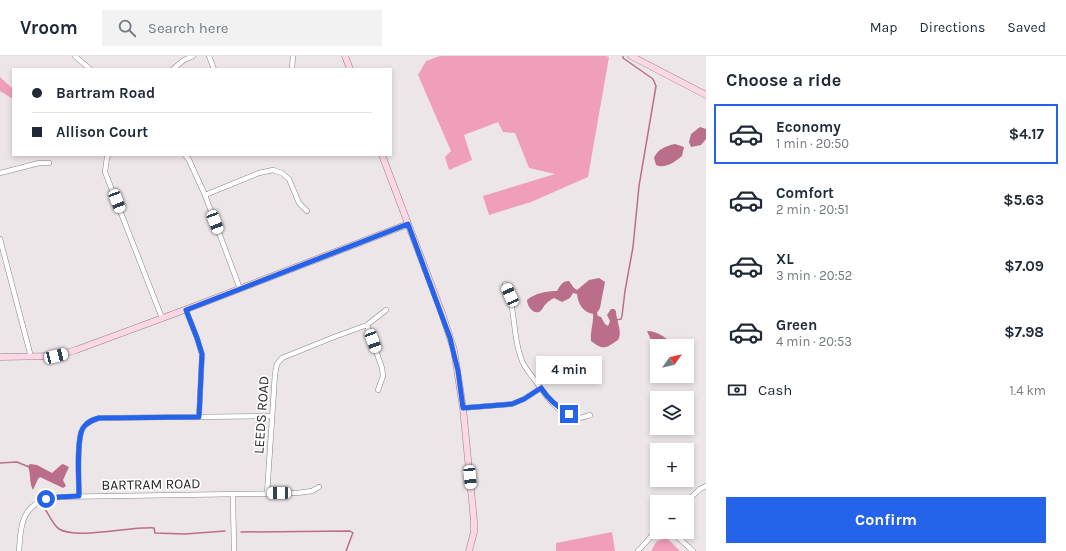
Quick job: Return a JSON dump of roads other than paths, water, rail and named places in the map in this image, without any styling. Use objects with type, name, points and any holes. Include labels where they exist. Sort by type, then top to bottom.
[{"type":"main road","points":[[345,56],[350,68]]},
{"type":"main road","points":[[630,56],[706,95]]},
{"type":"main road","points":[[382,156],[450,338],[458,371],[474,521],[474,532],[469,551]]},
{"type":"main road","points":[[0,357],[55,356],[65,353],[186,310],[408,224]]},
{"type":"street","points":[[75,56],[89,68]]},
{"type":"street","points":[[174,68],[184,60],[193,56]]},
{"type":"street","points":[[209,56],[214,68]]},
{"type":"street","points":[[292,68],[293,56]]},
{"type":"street","points":[[108,156],[106,174],[162,318]]},
{"type":"street","points":[[187,156],[205,195],[240,289]]},
{"type":"street","points":[[0,173],[39,163],[49,163]]},
{"type":"street","points":[[205,195],[259,173],[273,170],[282,173],[289,180],[299,203],[307,211]]},
{"type":"street","points":[[0,240],[31,357]]},
{"type":"street","points":[[505,284],[510,295],[517,344],[521,360],[547,398],[557,408],[579,418],[590,415]]},
{"type":"street","points":[[186,310],[202,354],[199,417]]},
{"type":"street","name":"LEEDS ROAD","points":[[267,494],[275,374],[280,361],[282,358],[367,325],[386,310]]},
{"type":"street","points":[[367,325],[382,368],[383,376],[378,390]]},
{"type":"street","points":[[463,408],[512,404],[524,399],[541,388]]},
{"type":"street","points":[[79,496],[80,440],[83,428],[89,422],[99,418],[272,416]]},
{"type":"street","points":[[694,495],[706,486]]},
{"type":"street","name":"BARTRAM ROAD","points":[[20,551],[21,525],[23,519],[30,509],[40,501],[46,499],[79,496],[303,493],[312,491],[319,487]]},
{"type":"street","points":[[233,494],[234,551]]},
{"type":"street","points":[[638,551],[650,538]]},
{"type":"street","points":[[679,539],[692,551]]},
{"type":"waterway","points":[[616,320],[621,319],[622,316],[633,247],[639,186],[656,86],[653,79],[623,58],[623,56]]},
{"type":"waterway","points":[[0,463],[17,462],[29,467]]},
{"type":"waterway","points":[[44,507],[57,527],[67,532],[91,533],[144,528],[154,528],[155,533],[185,534],[225,531]]},
{"type":"waterway","points":[[241,532],[350,531],[353,533],[346,551]]}]
